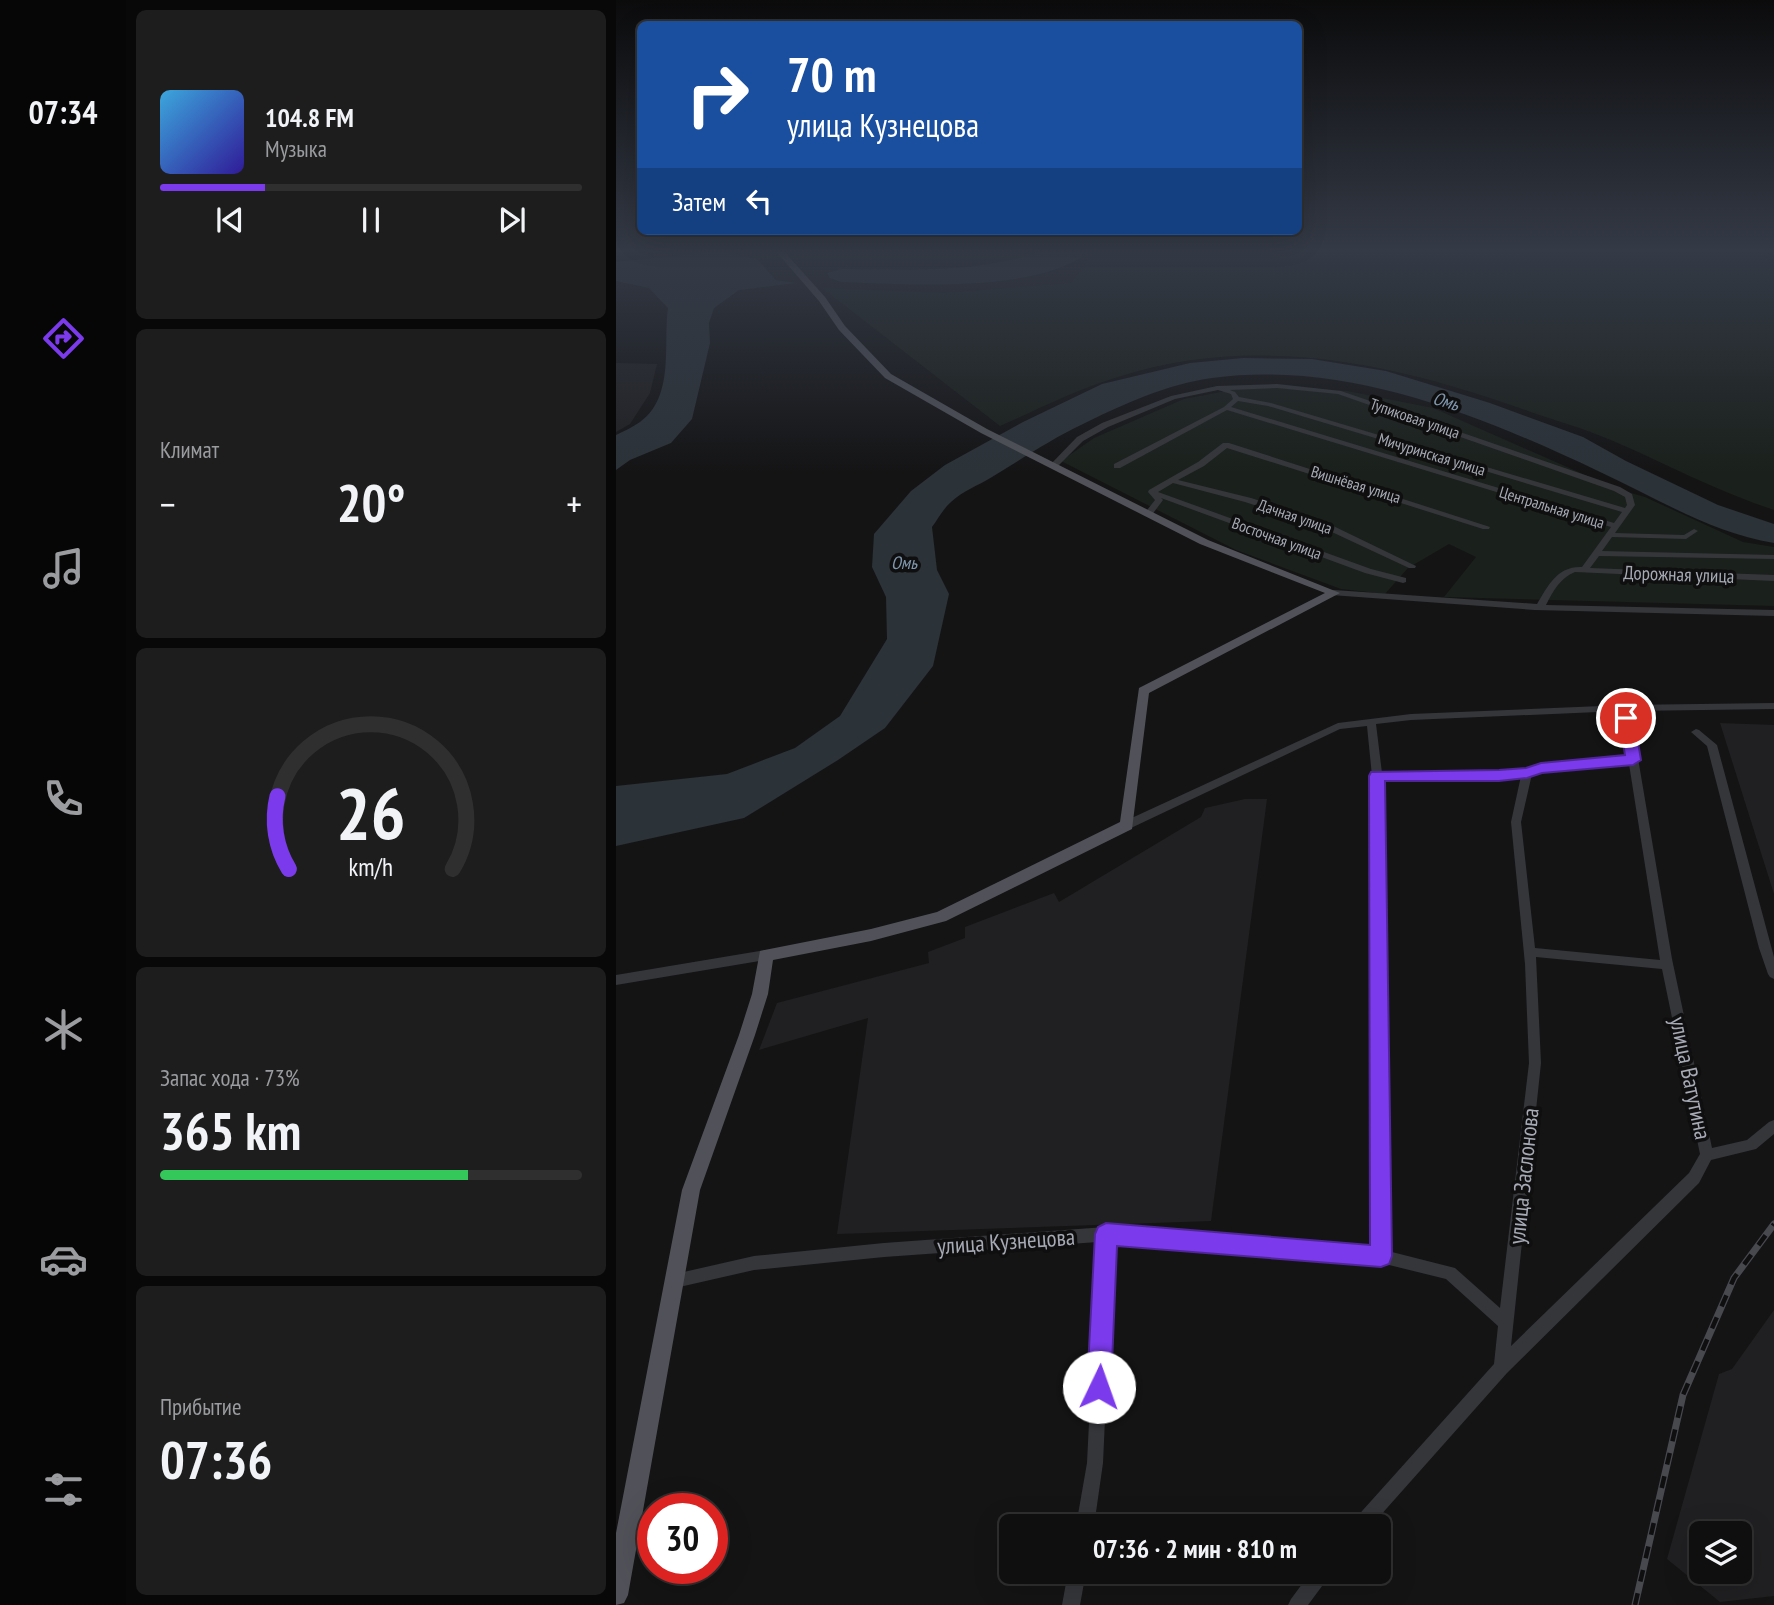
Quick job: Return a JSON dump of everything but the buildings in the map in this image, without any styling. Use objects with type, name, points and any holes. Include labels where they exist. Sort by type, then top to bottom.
[{"type":"main road","points":[[839,324],[888,376],[984,431],[1203,542],[1334,593]]},
{"type":"main road","points":[[616,1595],[691,1190],[753,1014],[766,955],[870,935],[941,917],[1127,825],[1143,691],[1334,593]]},
{"type":"street","name":"Тупиковая улица","points":[[1051,466],[1080,439],[1105,425],[1173,397],[1207,389],[1277,386],[1339,392],[1617,489],[1629,496],[1631,505],[1626,511]]},
{"type":"street","name":"Мичуринская улица","points":[[1217,388],[1233,393],[1237,399],[1269,404],[1626,511]]},
{"type":"street","points":[[1117,466],[1226,408],[1237,399]]},
{"type":"street","name":"Центральная улица","points":[[1226,408],[1615,526]]},
{"type":"street","name":"Вишнёвая улица","points":[[1172,481],[1201,464],[1226,444],[1486,527]]},
{"type":"street","points":[[1148,514],[1159,500],[1152,492],[1172,481]]},
{"type":"street","name":"Дачная улица","points":[[1172,481],[1248,500],[1322,524],[1412,566]]},
{"type":"street","name":"Восточная улица","points":[[1152,492],[1368,571],[1403,580]]},
{"type":"street","points":[[1540,607],[1562,573],[1575,569],[1584,570],[1626,511]]},
{"type":"street","points":[[1609,535],[1686,537],[1694,531]]},
{"type":"street","points":[[1596,553],[1774,557]]},
{"type":"street","name":"Дорожная улица","points":[[1584,570],[1774,578]]},
{"type":"street","points":[[1334,593],[1540,607],[1774,613]]},
{"type":"street","points":[[1127,825],[1338,726],[1371,721],[1625,708],[1774,706]]},
{"type":"street","name":"улица Ватутина","points":[[1502,1367],[1685,1187],[1707,1155],[1667,965],[1625,708]]},
{"type":"street","points":[[1371,721],[1377,776],[1381,1256]]},
{"type":"street","points":[[1696,732],[1712,745],[1774,974]]},
{"type":"street","points":[[1377,776],[1527,773],[1541,768],[1633,760]]},
{"type":"street","name":"улица Заслонова","points":[[1502,1367],[1535,1063],[1529,952],[1516,822],[1527,773]]},
{"type":"street","points":[[1529,952],[1667,965]]},
{"type":"street","points":[[616,980],[766,955]]},
{"type":"street","points":[[1707,1155],[1751,1145],[1774,1126]]},
{"type":"street","points":[[1087,1514],[1095,1463],[1106,1234]]},
{"type":"street","name":"улица Кузнецова","points":[[675,1281],[754,1263],[884,1250],[1106,1234],[1381,1256],[1450,1273],[1506,1323]]},
{"type":"street","points":[[1371,1514],[1502,1367]]},
{"type":"street","points":[[1072,1605],[1075,1584]]},
{"type":"street","points":[[1297,1605],[1313,1584]]},
{"type":"shaded area","points":[[868,324],[1774,324],[1774,510],[1603,437],[1478,394],[1427,379],[1325,360],[1273,356],[1222,357],[1170,364],[1088,387],[1000,426]]},
{"type":"shaded area","points":[[616,363],[657,364],[650,393],[630,424],[616,432]]},
{"type":"shaded area","points":[[1259,385],[1347,391],[1433,408],[1617,489],[1645,497],[1743,542],[1774,547],[1774,606],[1444,597],[1476,557],[1449,544],[1408,568],[1385,594],[1341,589],[1236,550],[1061,461],[1094,438],[1184,399]]},
{"type":"shaded area","points":[[1720,723],[1774,725],[1774,894]]},
{"type":"shaded area","points":[[1245,799],[1267,799],[1211,1221],[837,1234],[868,1018],[759,1050],[777,1003],[929,963],[928,952],[965,938],[965,927],[1054,893],[1059,902],[1201,817],[1205,808]]},
{"type":"shaded area","points":[[1774,1310],[1774,1596],[1720,1602],[1698,1584],[1752,1584],[1752,1521],[1689,1521],[1689,1577],[1667,1559],[1719,1374],[1732,1369]]},
{"type":"water","points":[[667,324],[709,324],[710,343],[692,419],[671,443],[630,460],[616,470],[616,435],[640,422],[651,411],[663,384]]},
{"type":"water","name":"Омь","points":[[1243,358],[1312,359],[1386,371],[1490,403],[1583,437],[1718,505],[1774,524],[1774,543],[1706,523],[1553,450],[1459,412],[1411,397],[1313,377],[1262,375],[1212,378],[1179,385],[1130,402],[1071,430],[955,498],[946,508],[932,527],[937,570],[949,594],[933,666],[885,728],[744,818],[616,846],[616,786],[727,774],[795,748],[840,716],[887,639],[886,597],[872,567],[874,534],[911,491],[945,465],[1023,422],[1102,384],[1190,363]]},
{"type":"railway","points":[[1635,1605],[1683,1395],[1734,1278],[1774,1224]]},
{"type":"route","points":[[1099,1387],[1106,1234],[1381,1256],[1377,776],[1499,775],[1527,773],[1541,768],[1633,760],[1626,718]]}]
